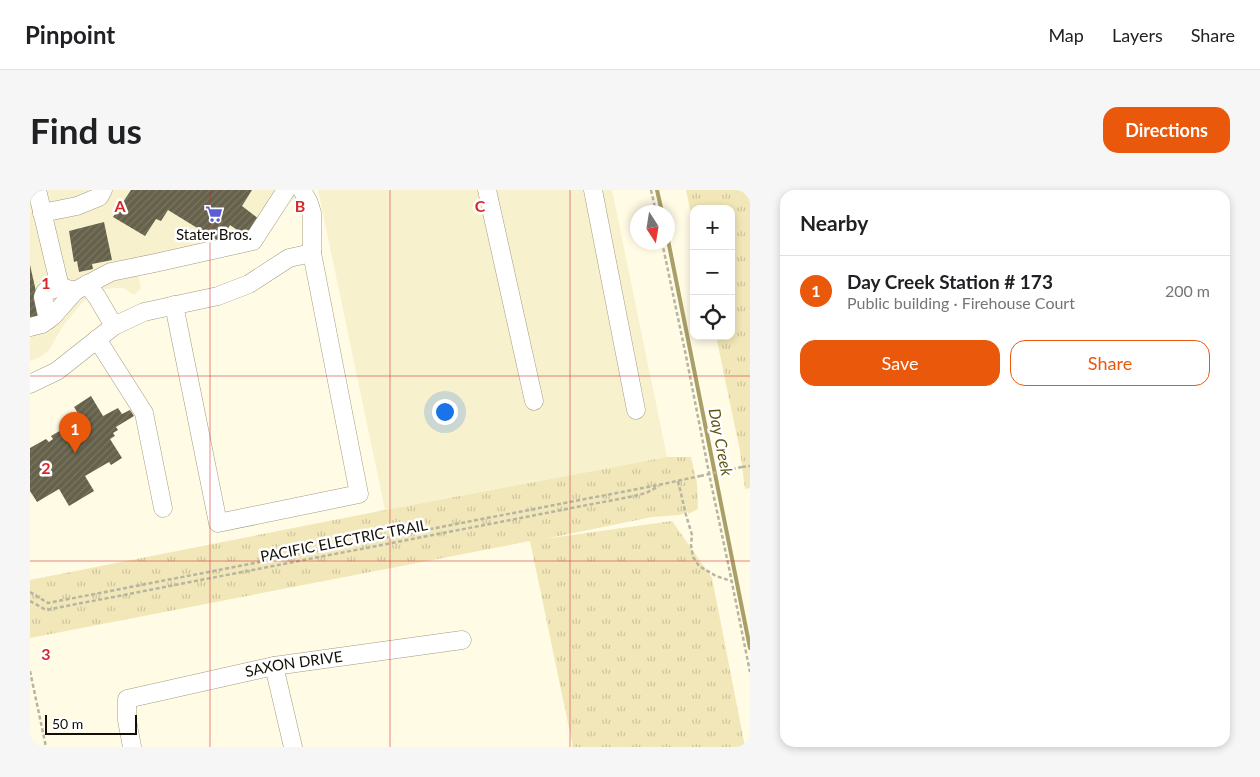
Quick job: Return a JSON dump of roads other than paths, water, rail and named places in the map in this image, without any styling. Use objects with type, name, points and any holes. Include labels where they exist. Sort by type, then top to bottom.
[{"type":"street","points":[[37,190],[42,213],[74,287],[97,297],[114,326]]},
{"type":"street","points":[[42,213],[77,206],[98,197],[103,190]]},
{"type":"street","points":[[30,327],[42,324],[48,320],[43,297],[45,292],[74,287],[111,272],[253,241],[286,190]]},
{"type":"street","points":[[174,305],[218,523],[359,494],[312,253],[312,214],[302,190]]},
{"type":"street","points":[[593,190],[636,410]]},
{"type":"street","points":[[491,191],[534,401]]},
{"type":"street","points":[[30,384],[57,371],[114,326],[144,312],[218,296],[250,284],[289,258],[312,253]]},
{"type":"street","points":[[97,339],[144,414],[163,508]]},
{"type":"street","name":"SAXON DRIVE","points":[[132,747],[127,720],[127,699],[274,666],[462,640]]},
{"type":"street","points":[[274,666],[293,747]]},
{"type":"waterway","name":"Day Creek","points":[[657,190],[660,205]]},
{"type":"waterway","name":"Day Creek","points":[[670,250],[750,648]]},
{"type":"place","name":"Stater Bros.","points":[[214,214]]},
{"type":"place","name":"Day Creek Station # 173","points":[[75,453]]}]
